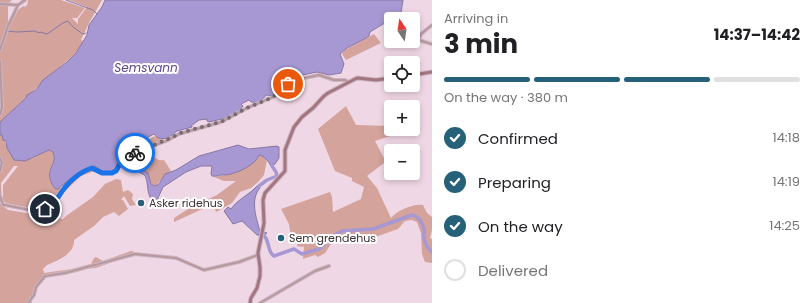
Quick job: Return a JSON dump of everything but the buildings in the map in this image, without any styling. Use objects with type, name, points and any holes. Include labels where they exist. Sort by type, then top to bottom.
[{"type":"main road","points":[[420,74],[432,72]]},
{"type":"main road","points":[[250,303],[251,298],[257,288],[260,276],[258,255],[264,220],[264,195],[285,171],[285,150],[294,127],[302,117],[328,92],[360,78],[376,80],[384,79]]},
{"type":"street","points":[[0,50],[6,30],[18,5],[25,0]]},
{"type":"street","points":[[0,4],[18,5]]},
{"type":"street","points":[[420,36],[432,25]]},
{"type":"street","points":[[420,41],[432,44]]},
{"type":"street","points":[[0,61],[2,107],[0,115]]},
{"type":"street","points":[[0,196],[3,205],[40,212],[56,199],[65,186],[77,175],[92,168],[102,173],[112,173],[116,171],[124,157],[183,132],[221,122],[247,108],[273,97],[280,93],[288,84],[319,75],[334,80],[345,80],[348,82]]},
{"type":"street","points":[[0,158],[2,162],[0,171]]},
{"type":"street","points":[[28,303],[34,295],[36,287],[45,276],[65,273],[135,254],[176,258],[204,270],[239,262],[258,255]]},
{"type":"street","points":[[260,303],[314,271],[329,266]]},
{"type":"shaded area","points":[[0,0],[12,0],[8,4],[8,29],[18,10],[23,6],[27,6],[28,0],[61,0],[85,8],[77,18],[72,18],[78,24],[78,19],[87,7],[69,0],[102,0],[89,23],[81,40],[83,41],[77,51],[0,122]]},
{"type":"shaded area","points":[[374,34],[381,43],[346,60],[342,54],[345,50]]},
{"type":"shaded area","points":[[346,106],[356,125],[384,126],[384,136],[390,136],[375,141],[384,158],[384,163],[367,176],[377,188],[391,218],[393,215],[415,205],[423,205],[427,213],[432,217],[432,230],[430,238],[432,239],[432,263],[425,262],[422,254],[421,233],[417,222],[412,220],[405,221],[398,229],[367,240],[344,241],[331,244],[325,253],[318,257],[315,255],[303,259],[304,246],[297,246],[297,244],[298,242],[304,244],[304,242],[291,237],[289,224],[281,209],[330,192],[332,197],[333,212],[361,199],[364,187],[352,181],[352,178],[335,171],[318,129]]},
{"type":"shaded area","points":[[0,135],[2,135],[12,156],[19,161],[33,158],[45,151],[49,150],[53,152],[54,155],[49,178],[53,187],[61,188],[76,174],[89,167],[96,166],[102,171],[92,172],[81,176],[56,200],[35,209],[6,203],[3,201],[3,185],[18,166],[14,166],[1,183],[2,199],[0,196]]},
{"type":"shaded area","points":[[155,136],[164,139],[158,143],[132,153],[132,150],[142,142],[142,140],[147,140]]},
{"type":"shaded area","points":[[148,149],[156,159],[164,160],[171,171],[166,174],[155,186],[151,183],[148,173],[140,168],[130,156]]},
{"type":"shaded area","points":[[259,155],[262,155],[267,160],[264,175],[251,188],[240,192],[232,203],[216,212],[214,207],[211,205],[174,222],[174,218],[193,206],[217,195],[236,181],[224,181],[214,177],[228,175],[243,169],[255,161]]},
{"type":"shaded area","points":[[116,179],[121,180],[123,192],[128,190],[133,194],[132,199],[136,205],[130,206],[124,196],[121,200],[123,200],[128,209],[119,216],[114,212],[103,217],[94,226],[74,240],[74,245],[69,253],[47,265],[43,269],[44,273],[72,269],[91,264],[96,257],[103,261],[131,251],[133,251],[134,254],[96,268],[68,274],[49,275],[42,279],[37,286],[33,295],[32,303],[0,303],[0,203],[8,210],[63,219],[93,197],[105,184]]},
{"type":"water","name":"Semsvann","points":[[105,0],[403,0],[401,12],[384,12],[384,23],[370,32],[369,36],[347,48],[340,54],[344,64],[341,73],[329,75],[317,72],[297,76],[278,86],[274,95],[266,95],[258,102],[251,102],[249,100],[241,104],[243,106],[237,112],[228,117],[209,122],[207,119],[199,120],[191,126],[192,127],[177,131],[167,139],[158,138],[154,134],[147,139],[142,139],[129,149],[130,154],[123,157],[121,156],[116,168],[111,172],[104,172],[95,166],[90,167],[84,169],[56,189],[52,184],[49,174],[54,160],[53,152],[49,150],[25,161],[14,160],[7,148],[6,141],[3,140],[2,135],[0,135],[0,122],[26,98],[27,95],[36,90],[43,80],[67,62],[76,53],[87,35],[89,25],[102,7]]},
{"type":"water","points":[[238,145],[249,149],[277,146],[279,147],[279,158],[275,164],[271,166],[265,158],[259,155],[251,165],[226,175],[212,176],[212,166],[201,166],[186,172],[163,187],[158,198],[158,203],[155,203],[150,198],[145,176],[125,158],[130,156],[137,166],[148,173],[151,184],[155,186],[159,184],[165,174],[176,170],[199,156]]},
{"type":"water","points":[[257,186],[260,188],[255,198],[255,209],[260,231],[267,233],[263,236],[257,235],[242,221],[233,224],[224,211],[228,207],[231,209],[237,202]]},
{"type":"waterway","points":[[66,0],[93,10],[97,14]]},
{"type":"waterway","points":[[7,31],[35,31],[47,34],[68,21],[80,32]]},
{"type":"waterway","points":[[81,33],[86,33]]},
{"type":"waterway","points":[[259,186],[267,180],[277,176],[272,166]]},
{"type":"waterway","points":[[261,233],[266,238],[270,251],[274,256],[294,249],[302,254],[319,249],[333,236],[342,231],[373,229],[412,215],[420,220],[424,230],[425,242],[432,252]]},
{"type":"way so far","points":[[135,153],[183,132],[228,119],[247,108],[276,96],[281,89],[288,84]]},
{"type":"place","name":"Asker ridehus","points":[[141,203]]},
{"type":"place","name":"Sem grendehus","points":[[281,238]]},
{"type":"route","points":[[45,209],[77,175],[92,168],[102,173],[112,173],[120,166],[123,158],[135,153]]}]
